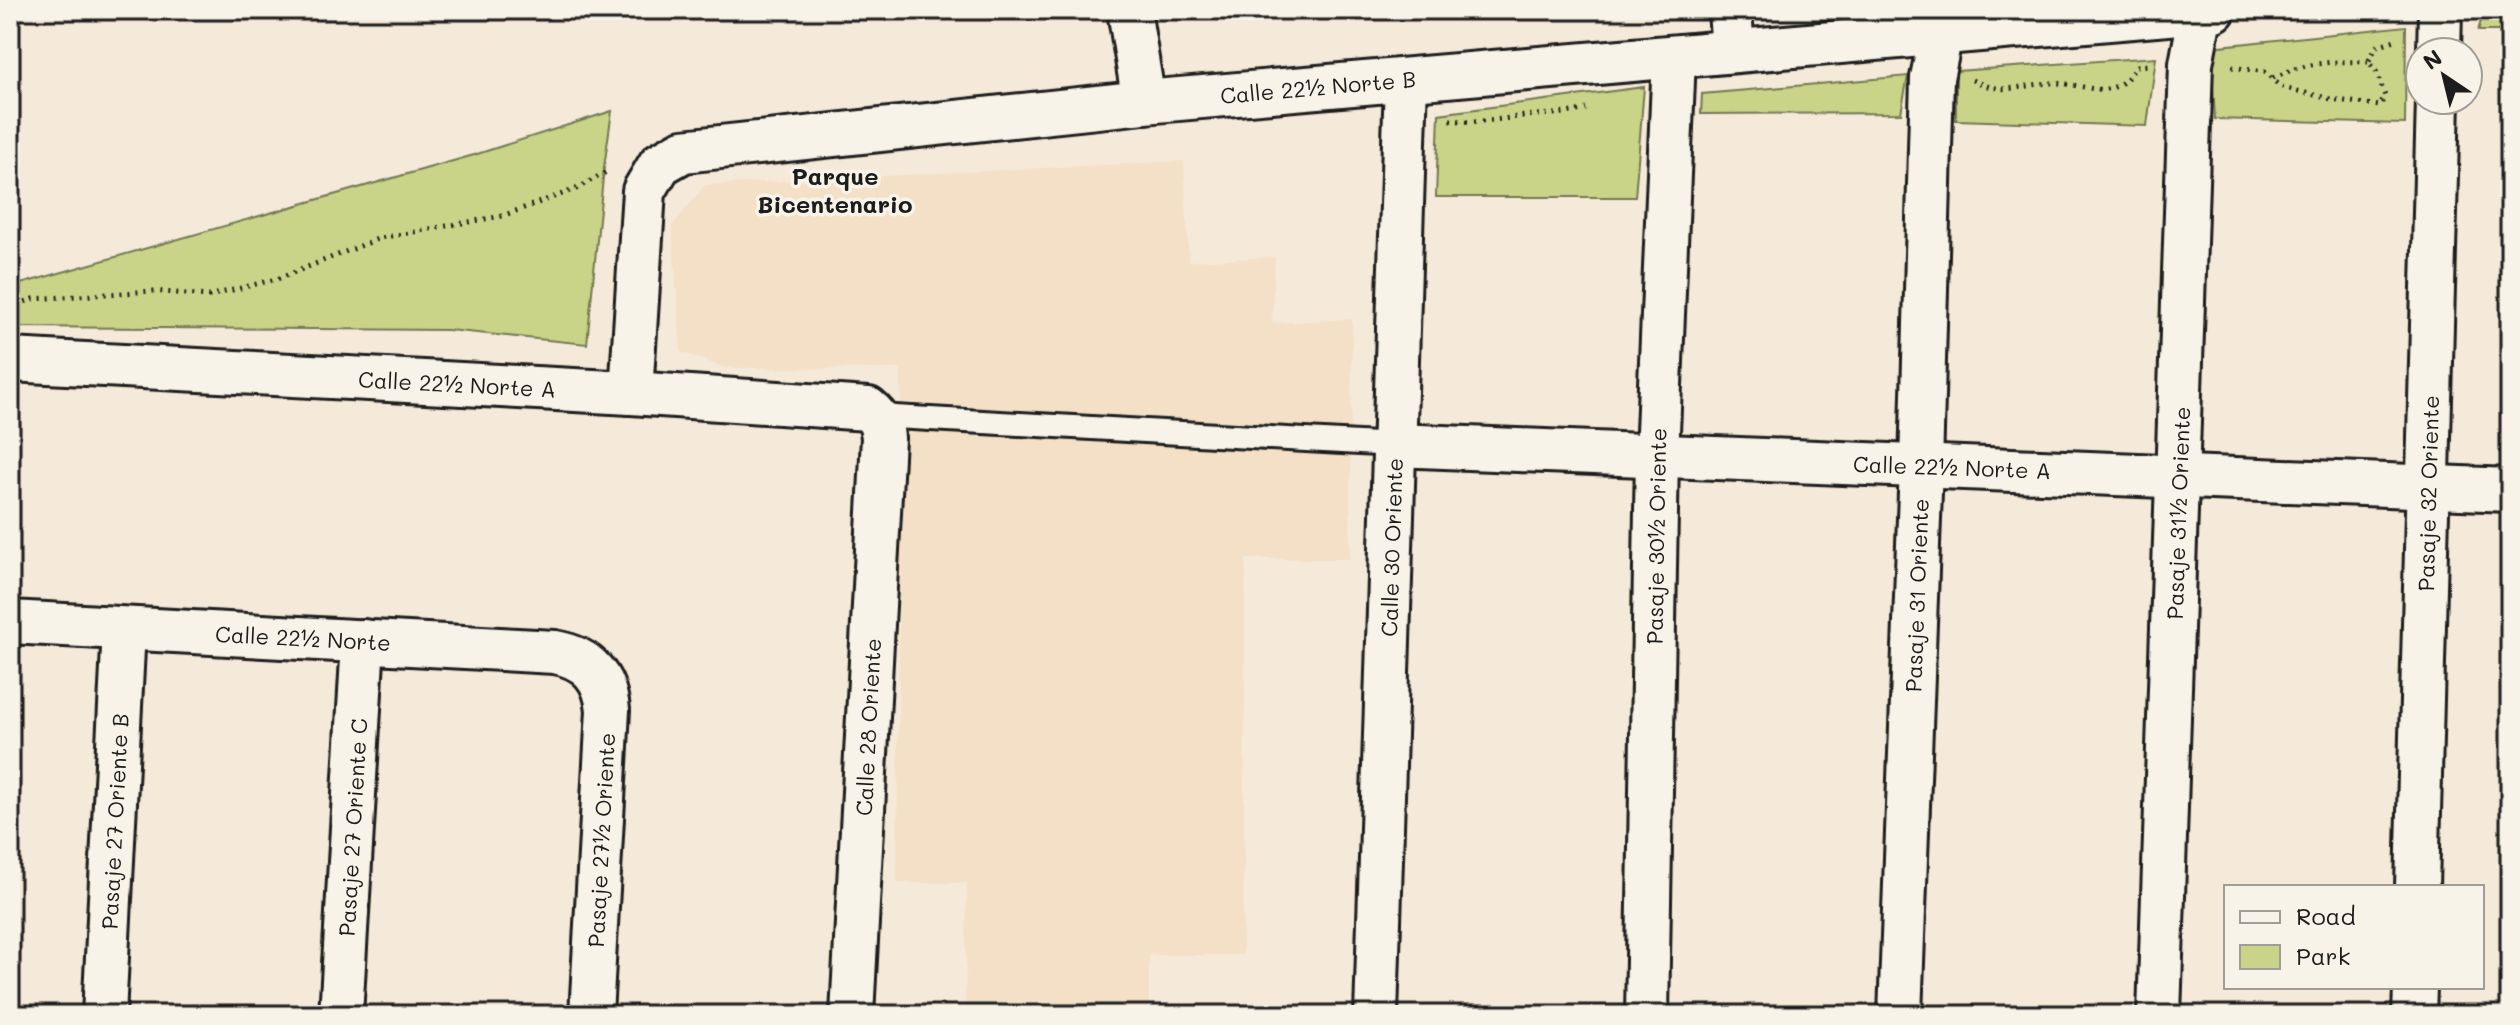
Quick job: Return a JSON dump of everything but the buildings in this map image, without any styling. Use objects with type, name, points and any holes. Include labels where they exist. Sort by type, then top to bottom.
[{"type":"street","points":[[1129,10],[1144,102]]},
{"type":"street","points":[[1730,10],[1733,51]]},
{"type":"street","name":"Calle 22½ Norte B","points":[[660,164],[683,151],[696,149],[1144,102],[2214,10]]},
{"type":"street","name":"Pasaje 31½ Oriente","points":[[2159,1015],[2191,64],[2201,11]]},
{"type":"street","name":"Pasaje 31 Oriente","points":[[1900,1015],[1932,78],[1941,34]]},
{"type":"street","name":"Pasaje 30½ Oriente","points":[[1647,1015],[1657,455],[1674,57]]},
{"type":"street","name":"Calle 30 Oriente","points":[[1376,1015],[1406,80]]},
{"type":"street","name":"Pasaje 32 Oriente","points":[[2417,885],[2438,116]]},
{"type":"street","points":[[631,393],[641,206],[650,176],[660,164]]},
{"type":"street","name":"Calle 22½ Norte A","points":[[10,360],[856,406],[868,409],[880,427]]},
{"type":"street","name":"Calle 28 Oriente","points":[[852,1015],[880,427]]},
{"type":"street","name":"Calle 22½ Norte A","points":[[1395,445],[2510,490]]},
{"type":"street","name":"Calle 22½ Norte","points":[[10,622],[555,652],[581,660],[592,668]]},
{"type":"street","name":"Pasaje 27 Oriente B","points":[[104,1015],[124,629]]},
{"type":"street","name":"Pasaje 27 Oriente C","points":[[341,1015],[363,641]]},
{"type":"street","name":"Pasaje 27½ Oriente","points":[[591,1015],[608,710],[607,694],[592,668]]},
{"type":"street","points":[[2414,1015],[2415,989]]},
{"type":"lane","points":[[880,427],[1395,445]]},
{"type":"path","points":[[2368,62],[2377,46],[2406,37],[2439,33]]},
{"type":"path","points":[[1932,78],[1969,79],[1997,89],[2057,82],[2085,89],[2106,89],[2128,80],[2136,66],[2191,64],[2265,72],[2281,87],[2331,99],[2380,106],[2385,96],[2376,71],[2368,62],[2317,61],[2272,78]]},
{"type":"path","points":[[10,307],[33,299],[153,291],[209,296],[280,278],[380,238],[502,216],[576,189],[624,162],[644,156],[660,164]]},
{"type":"shaded area","points":[[1184,161],[1189,261],[1275,257],[1272,323],[1352,319],[1350,559],[1246,559],[1243,955],[1149,955],[1149,1015],[965,1015],[967,883],[897,883],[901,369],[725,368],[681,352],[672,226],[705,185]]},
{"type":"green space","points":[[2510,13],[2510,31],[2478,31],[2482,17]]},
{"type":"green space","points":[[2406,26],[2405,124],[2215,119],[2211,47]]},
{"type":"green space","points":[[2156,57],[2147,126],[1956,120],[1956,71]]},
{"type":"green space","points":[[1908,76],[1901,113],[1701,114],[1702,94]]},
{"type":"green space","points":[[1644,87],[1635,197],[1436,197],[1439,114]]},
{"type":"green space","points":[[612,111],[587,344],[448,330],[10,327],[10,287],[474,155]]},
{"type":"district","name":"Parque Bicentenario","points":[[835,189]]}]
